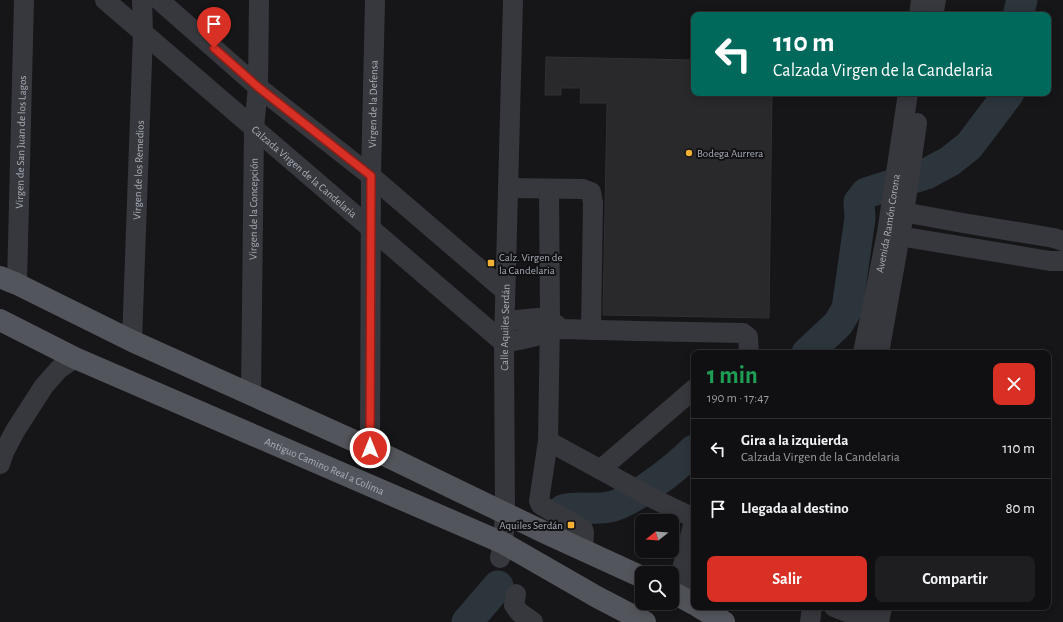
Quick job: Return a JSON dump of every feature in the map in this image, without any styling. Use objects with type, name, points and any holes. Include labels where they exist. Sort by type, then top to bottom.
[{"type":"main road","points":[[9,280],[132,341],[370,448],[635,574]]},
{"type":"main road","name":"Antiguo Camino Real a Colima","points":[[0,320],[75,358],[313,460],[400,508],[502,550],[549,585],[597,597],[634,620]]},
{"type":"main road","points":[[703,610],[724,622]]},
{"type":"street","name":"Virgen de San Juan de los Lagos","points":[[9,280],[24,0]]},
{"type":"street","name":"Calzada Virgen de la Candelaria","points":[[105,0],[504,343]]},
{"type":"street","name":"Virgen de los Remedios","points":[[132,341],[143,33],[142,0]]},
{"type":"street","points":[[159,0],[258,87],[371,176],[505,291]]},
{"type":"street","name":"Virgen de la Concepción","points":[[251,395],[254,128],[258,87],[259,0]]},
{"type":"street","name":"Virgen de la Defensa","points":[[370,448],[370,228],[375,0]]},
{"type":"street","name":"Calle Aquiles Serdán","points":[[502,550],[505,513],[504,343],[513,0]]},
{"type":"street","points":[[919,12],[921,0]]},
{"type":"street","points":[[934,12],[936,0]]},
{"type":"street","name":"Avenida Ramón Corona","points":[[907,150],[908,96]]},
{"type":"street","name":"Avenida Ramón Corona","points":[[879,350],[894,235],[907,150],[920,96]]},
{"type":"street","points":[[508,188],[583,189],[591,192],[593,203],[591,330]]},
{"type":"street","points":[[549,189],[553,327],[548,441],[540,503],[583,529],[583,550]]},
{"type":"street","points":[[898,211],[1054,238],[1063,241]]},
{"type":"street","points":[[894,235],[1050,261],[1063,261]]},
{"type":"street","name":"Avenida Ramón Corona","points":[[864,350],[894,235]]},
{"type":"street","points":[[505,321],[537,318],[553,327]]},
{"type":"street","points":[[504,343],[553,327],[591,330],[743,333],[748,337],[745,349]]},
{"type":"street","points":[[0,464],[15,430],[44,386],[59,369],[75,358]]},
{"type":"street","points":[[602,469],[691,392]]},
{"type":"street","points":[[548,441],[602,469],[656,500],[691,517]]},
{"type":"street","points":[[679,566],[691,530]]},
{"type":"street","points":[[679,577],[687,601]]},
{"type":"street","points":[[516,594],[514,605],[519,612],[533,622]]},
{"type":"street","points":[[810,622],[812,610]]},
{"type":"street","points":[[831,622],[833,610]]},
{"type":"street","points":[[842,610],[872,622]]},
{"type":"street","points":[[879,622],[881,610]]},
{"type":"building","name":"Bodega Aurrera","points":[[546,57],[691,60],[691,96],[772,96],[769,318],[603,315],[607,103],[580,103],[581,88],[561,88],[561,95],[545,95]]},
{"type":"waterway","points":[[1019,12],[1022,0]]},
{"type":"waterway","points":[[810,350],[838,324],[847,309],[860,218],[859,202],[866,193],[926,174],[950,161],[969,146],[1007,96]]},
{"type":"waterway","points":[[563,510],[574,508],[603,508],[619,504],[642,492],[677,466],[691,453]]},
{"type":"waterway","points":[[467,622],[498,586]]},
{"type":"place","name":"Bodega Aurrera","points":[[689,153]]},
{"type":"place","name":"Calz. Virgen de la Candelaria","points":[[491,263]]},
{"type":"place","name":"Aquiles Serdán","points":[[571,525]]},
{"type":"route","points":[[214,48],[258,87],[371,176],[370,448]]}]
